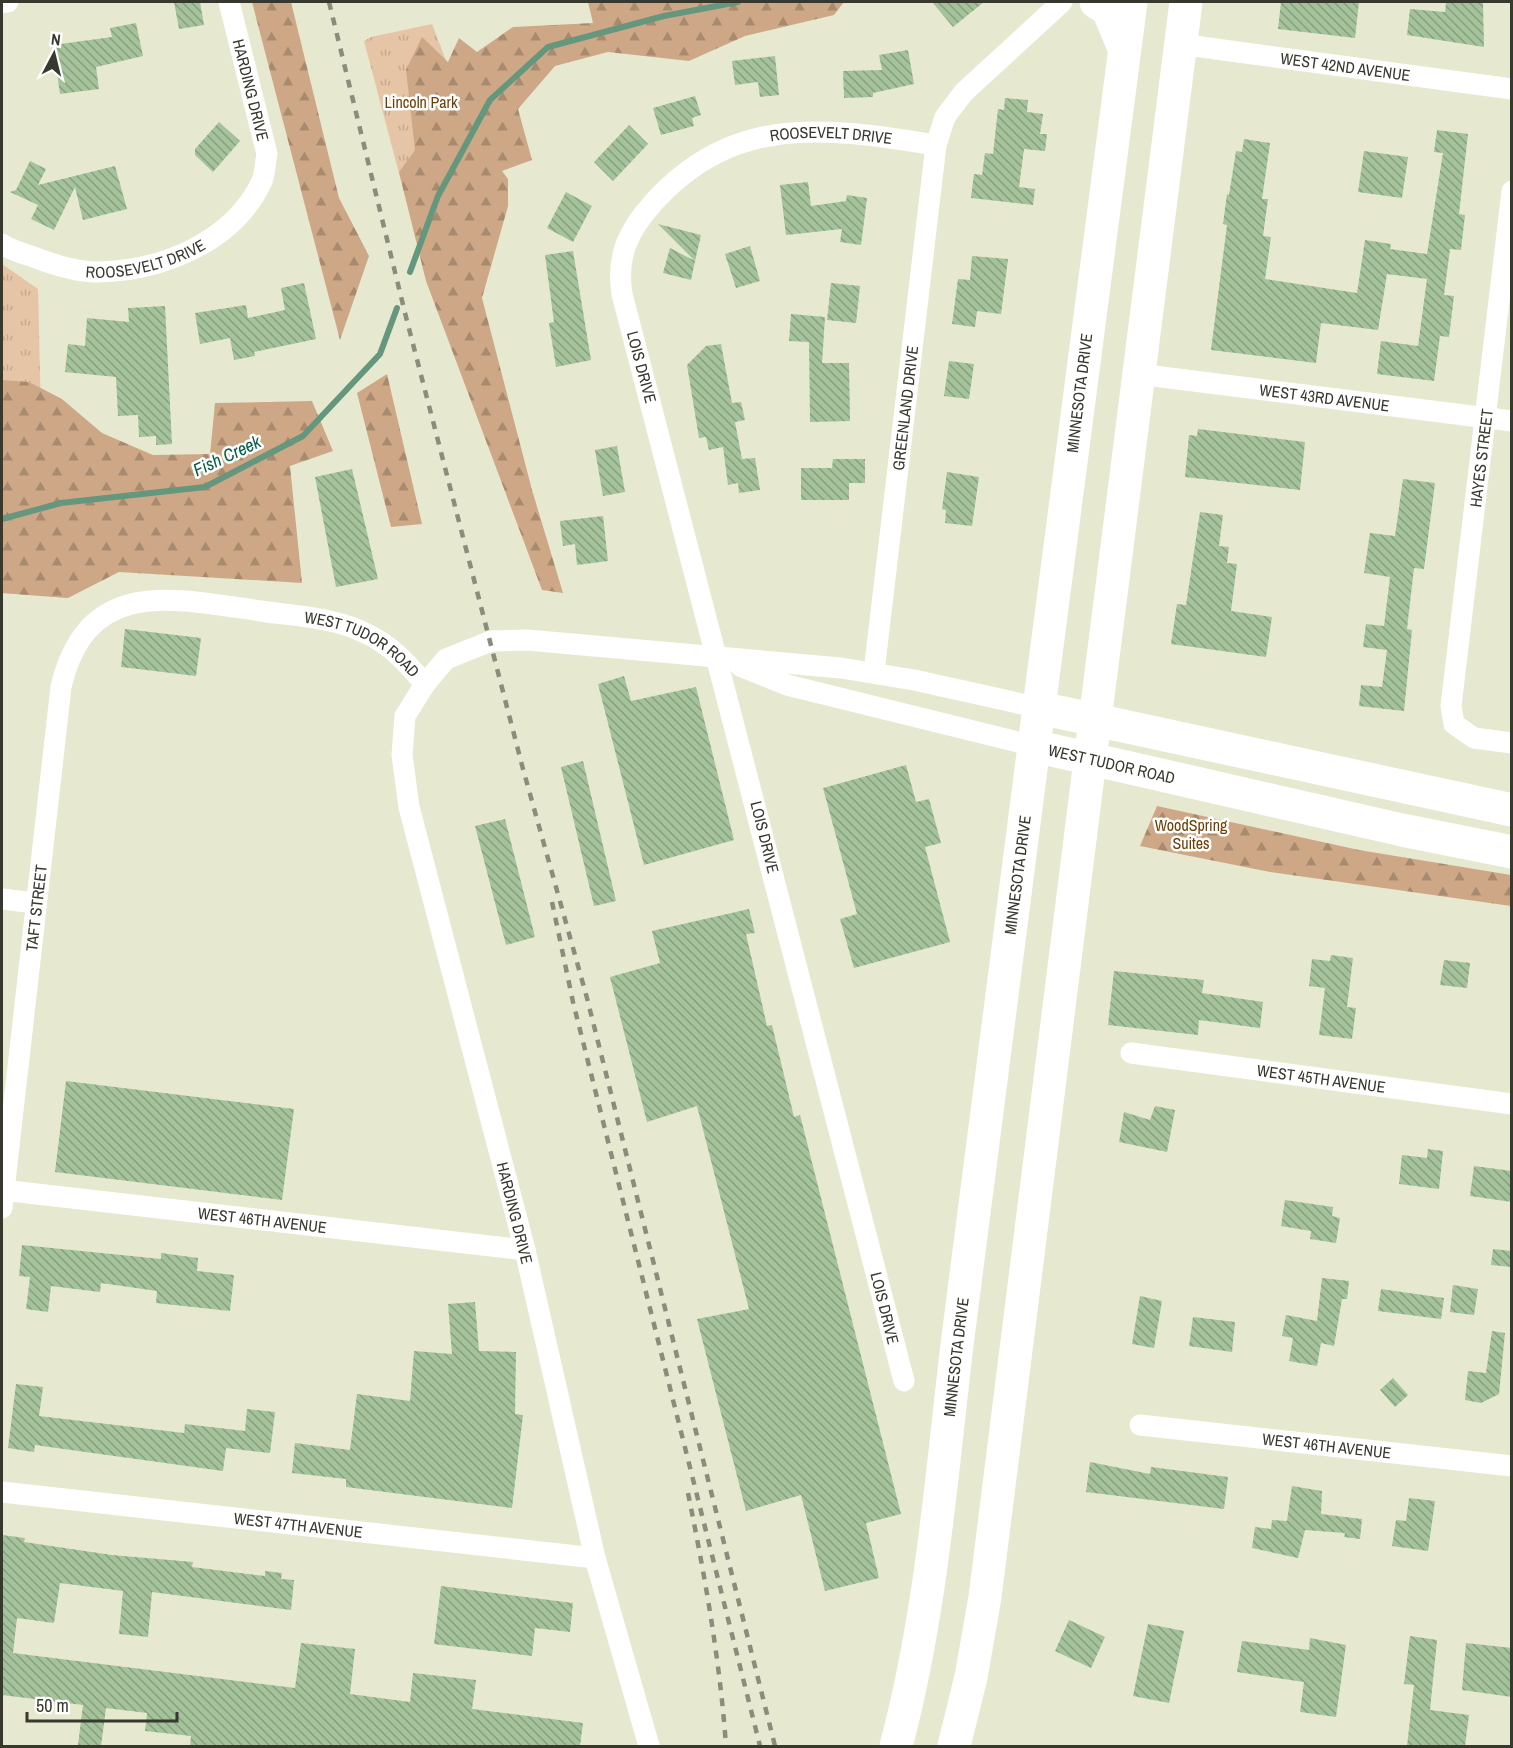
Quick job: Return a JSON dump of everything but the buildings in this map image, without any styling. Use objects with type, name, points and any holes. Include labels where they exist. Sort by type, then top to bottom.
[{"type":"main road","points":[[1096,2],[1108,10],[1124,48]]},
{"type":"main road","name":"MINNESOTA DRIVE","points":[[896,1746],[922,1633],[933,1560],[958,1336],[1131,2]]},
{"type":"main road","points":[[954,1746],[971,1677],[986,1597],[1186,2]]},
{"type":"main road","name":"WEST TUDOR ROAD","points":[[1040,708],[1512,810]]},
{"type":"main road","name":"WEST TUDOR ROAD","points":[[1034,746],[1512,852]]},
{"type":"street","points":[[2,3],[8,2]]},
{"type":"street","name":"HARDING DRIVE","points":[[229,2],[267,154],[263,179]]},
{"type":"street","points":[[936,145],[945,117],[964,92],[1062,2]]},
{"type":"street","name":"WEST 42ND AVENUE","points":[[1179,44],[1512,89]]},
{"type":"street","name":"ROOSEVELT DRIVE","points":[[622,294],[620,260],[625,243],[638,221],[660,196],[687,173],[715,154],[743,140],[815,130],[847,131],[936,145]]},
{"type":"street","name":"GREENLAND DRIVE","points":[[874,672],[936,145]]},
{"type":"street","name":"ROOSEVELT DRIVE","points":[[2,244],[63,267],[96,272],[142,267],[180,256],[221,232],[248,206],[263,179]]},
{"type":"street","name":"HAYES STREET","points":[[1512,191],[1451,706],[1454,724],[1474,738],[1512,743]]},
{"type":"street","name":"LOIS DRIVE","points":[[622,294],[904,1381]]},
{"type":"street","name":"WEST 43RD AVENUE","points":[[1138,374],[1512,421]]},
{"type":"street","name":"WEST TUDOR ROAD","points":[[98,621],[114,610],[151,598],[181,599],[336,622],[363,631],[394,649],[425,684],[446,659],[491,641],[527,640],[874,672],[1040,708]]},
{"type":"street","name":"TAFT STREET","points":[[2,1196],[61,687],[67,662],[76,645],[98,621]]},
{"type":"street","name":"WEST TUDOR ROAD","points":[[718,657],[788,685],[1034,746]]},
{"type":"street","name":"HARDING DRIVE","points":[[425,684],[405,716],[402,756],[410,807],[525,1250],[595,1558],[649,1746]]},
{"type":"street","points":[[2,899],[35,903]]},
{"type":"street","name":"WEST 45TH AVENUE","points":[[1131,1053],[1512,1104]]},
{"type":"street","name":"WEST 46TH AVENUE","points":[[2,1196],[525,1250]]},
{"type":"street","name":"WEST 46TH AVENUE","points":[[1140,1425],[1512,1466]]},
{"type":"street","name":"WEST 47TH AVENUE","points":[[2,1492],[595,1558]]},
{"type":"green space","points":[[252,2],[291,2],[339,198],[369,256],[340,340]]},
{"type":"green space","points":[[588,2],[844,2],[834,15],[745,36],[689,61],[608,52],[555,66],[518,109],[532,160],[502,171],[508,179],[508,206],[482,298],[532,490],[563,593],[542,590],[426,281],[399,172],[415,150],[406,70],[422,37],[448,62],[459,38],[477,52],[513,27],[593,23]]},
{"type":"green space","name":"Lincoln Park","points":[[432,24],[463,105],[433,167],[414,230],[364,41],[371,37]]},
{"type":"green space","points":[[2,264],[38,289],[44,539],[68,598],[2,593]]},
{"type":"green space","points":[[387,374],[422,524],[391,527],[357,393]]},
{"type":"green space","points":[[2,380],[29,382],[62,399],[102,433],[153,455],[210,454],[215,403],[312,401],[333,451],[290,466],[302,583],[119,572],[68,598],[2,593]]},
{"type":"green space","name":"WoodSpring Suites","points":[[1157,806],[1359,850],[1511,875],[1511,906],[1270,872],[1140,846]]},
{"type":"waterway","name":"Fish Creek","points":[[410,272],[438,196],[490,100],[548,47],[664,16],[738,2]]},
{"type":"waterway","name":"Fish Creek","points":[[2,519],[61,503],[205,487],[303,436],[380,354],[397,308]]},
{"type":"railway","points":[[329,2],[406,317],[523,769],[587,998],[775,1746]]},
{"type":"railway","points":[[552,902],[573,1002],[760,1746]]},
{"type":"railway","points":[[688,1493],[711,1619],[726,1746]]}]
